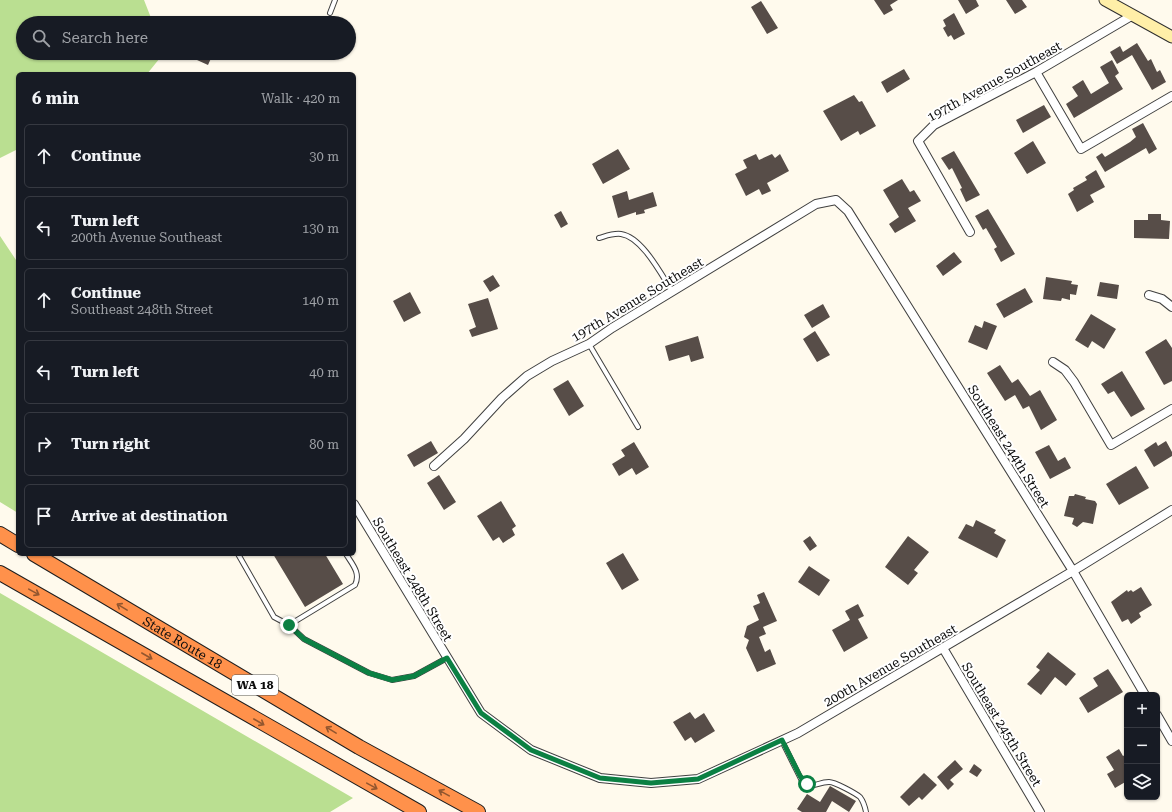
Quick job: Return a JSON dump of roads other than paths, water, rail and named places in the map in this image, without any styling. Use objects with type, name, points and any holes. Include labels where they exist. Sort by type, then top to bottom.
[{"type":"highway","points":[[0,534],[16,544]]},
{"type":"highway","name":"State Route 18","points":[[37,556],[359,747],[478,812]]},
{"type":"highway","name":"WA 18","points":[[0,573],[418,812]]},
{"type":"street","points":[[1105,0],[1172,37]]},
{"type":"street","name":"197th Avenue Southeast","points":[[970,232],[918,142],[934,125],[1036,72],[1133,15]]},
{"type":"street","points":[[1036,72],[1081,149],[1172,96]]},
{"type":"street","name":"197th Avenue Southeast","points":[[434,466],[464,439],[502,398],[527,376],[552,361],[589,344],[612,328],[816,204],[836,200],[848,211]]},
{"type":"street","name":"Southeast 244th Street","points":[[848,211],[1073,571],[1143,692]]},
{"type":"street","points":[[1149,295],[1162,299],[1172,307]]},
{"type":"street","points":[[1053,362],[1065,370],[1074,382],[1111,445],[1172,409]]},
{"type":"street","name":"Southeast 248th Street","points":[[356,507],[481,713],[531,750],[600,778]]},
{"type":"street","name":"200th Avenue Southeast","points":[[600,778],[651,783],[698,779],[798,733],[1073,571],[1172,510]]},
{"type":"street","name":"Southeast 245th Street","points":[[943,648],[1040,812]]},
{"type":"street","points":[[1160,720],[1172,741]]},
{"type":"lane","points":[[330,13],[335,0]]},
{"type":"lane","points":[[599,238],[614,234],[623,234],[631,238],[650,258],[672,291]]},
{"type":"lane","points":[[589,344],[638,427]]},
{"type":"lane","points":[[239,556],[274,617],[289,625],[304,639],[369,673],[392,680],[414,676],[447,658]]},
{"type":"lane","points":[[289,625],[355,584],[358,579],[357,572],[347,556]]},
{"type":"lane","points":[[782,740],[802,781],[814,786],[827,782],[835,783],[860,797],[866,812]]}]
